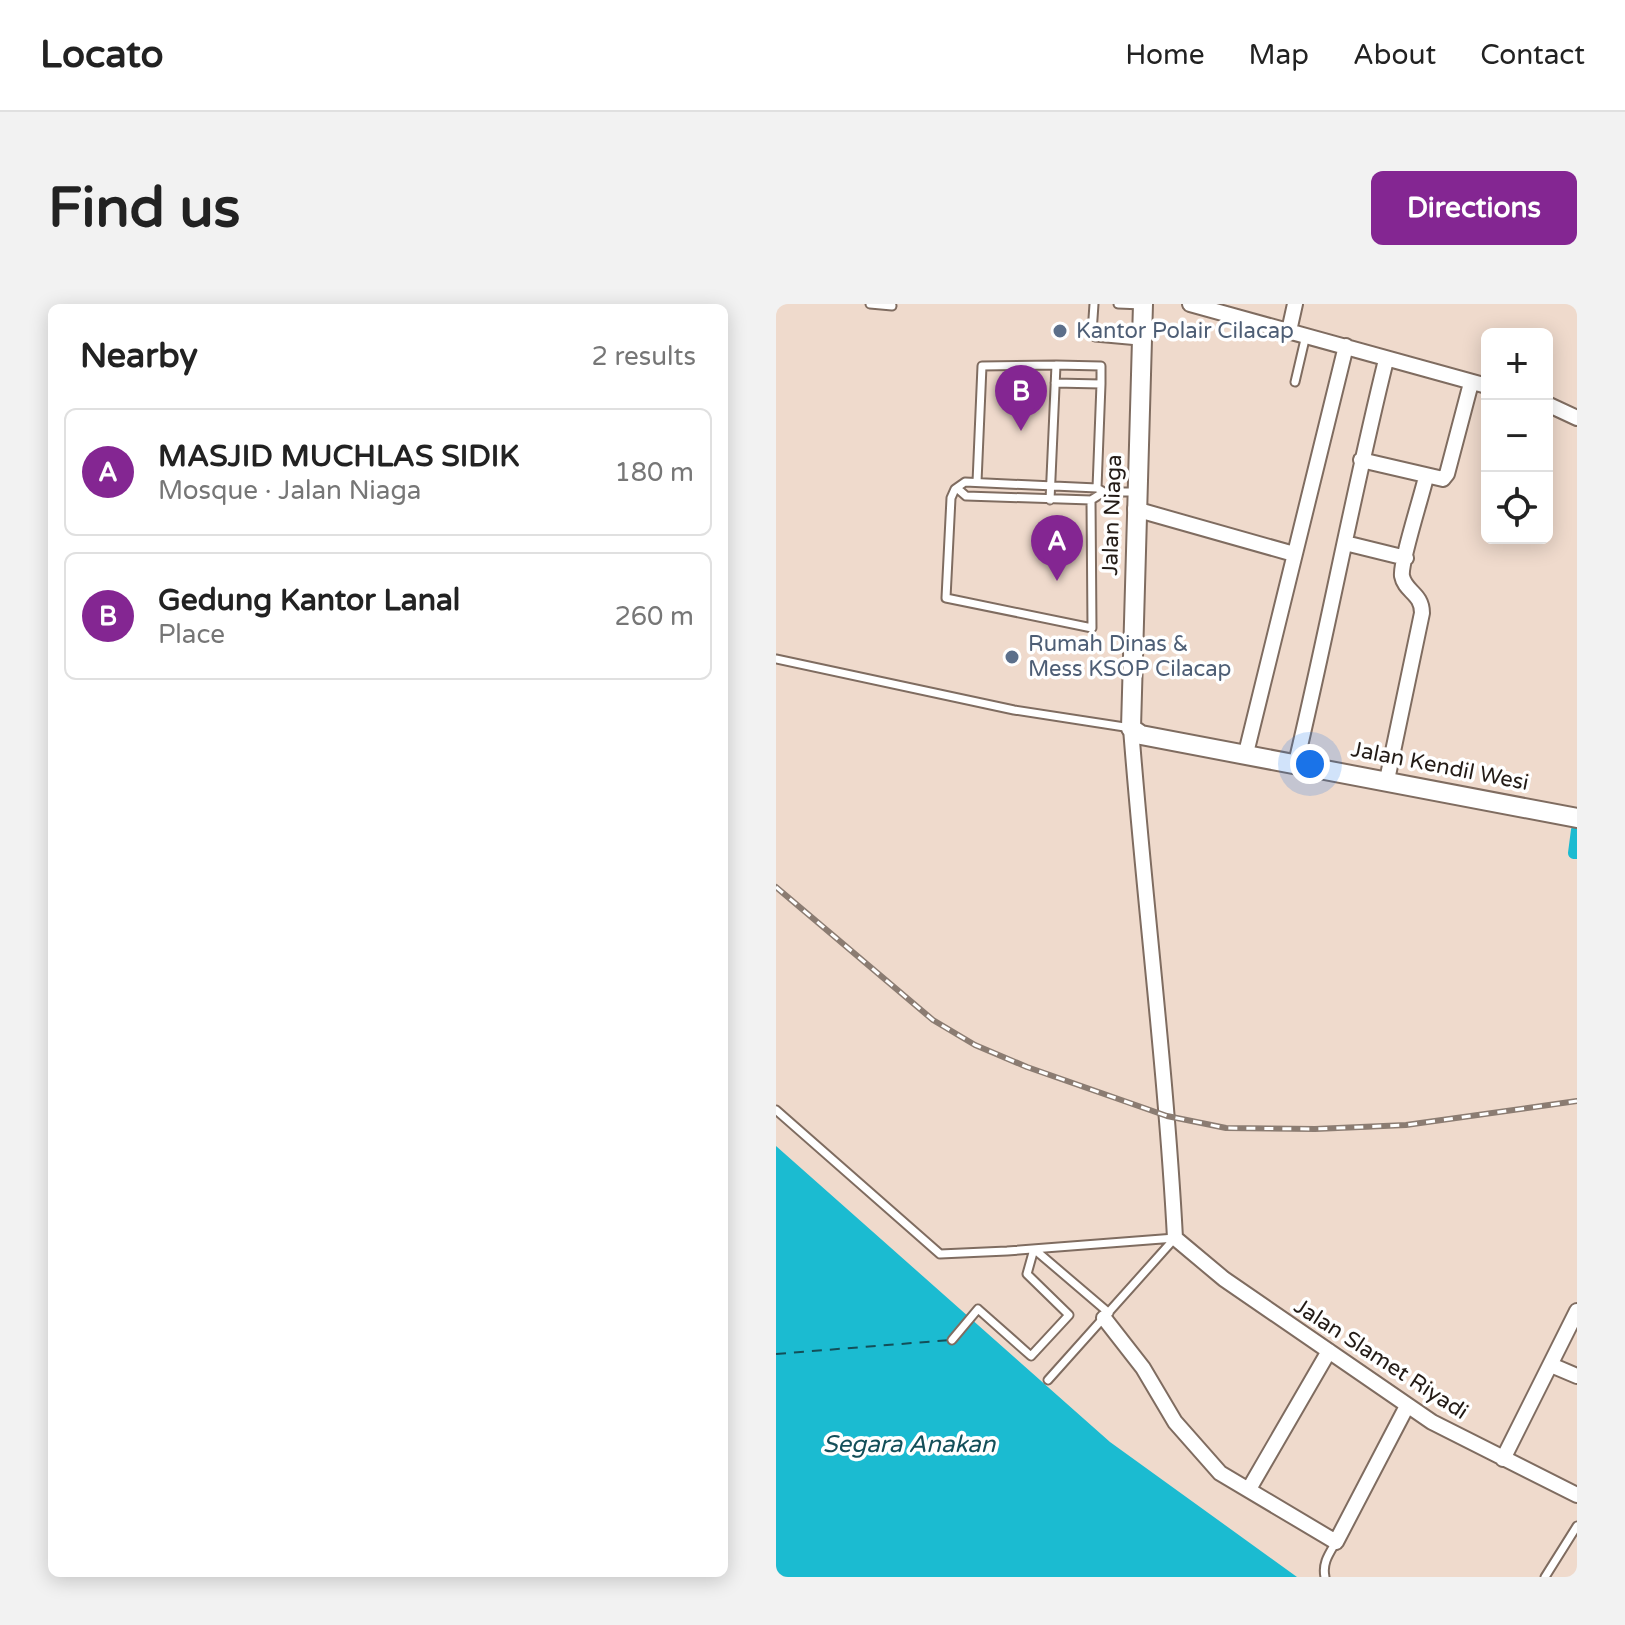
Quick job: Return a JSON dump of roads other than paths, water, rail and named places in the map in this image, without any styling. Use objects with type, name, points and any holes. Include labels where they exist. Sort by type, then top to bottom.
[{"type":"main road","name":"Jalan Niaga","points":[[1131,728],[1143,305]]},
{"type":"main road","name":"Jalan Kendil Wesi","points":[[1131,728],[1141,735],[1571,817]]},
{"type":"street","points":[[1190,304],[1481,385]]},
{"type":"street","points":[[1289,331],[1295,304]]},
{"type":"street","points":[[1246,753],[1346,346]]},
{"type":"street","points":[[1296,763],[1361,460],[1386,360]]},
{"type":"street","points":[[1361,460],[1443,479],[1447,474],[1471,383]]},
{"type":"street","points":[[1553,407],[1577,418]]},
{"type":"street","points":[[1387,780],[1422,613],[1418,596],[1403,579],[1426,477]]},
{"type":"street","points":[[1136,500],[1294,554]]},
{"type":"street","points":[[1345,543],[1406,558]]},
{"type":"street","points":[[1131,728],[1170,1148],[1175,1238]]},
{"type":"street","name":"Jalan Slamet Riyadi","points":[[1175,1238],[1224,1279],[1432,1422],[1577,1495]]},
{"type":"street","points":[[1503,1459],[1577,1311]]},
{"type":"street","points":[[1106,1316],[1143,1368],[1175,1422],[1220,1473],[1336,1542],[1407,1406]]},
{"type":"street","points":[[1249,1489],[1329,1351]]},
{"type":"street","points":[[1551,1365],[1577,1376]]},
{"type":"lane","points":[[870,304],[892,306]]},
{"type":"lane","points":[[1094,304],[1092,333],[1095,337],[1141,341]]},
{"type":"lane","points":[[1118,304],[1143,305]]},
{"type":"lane","points":[[1295,382],[1306,335]]},
{"type":"lane","points":[[1050,500],[1056,365]]},
{"type":"lane","points":[[958,489],[966,496],[1091,500],[1101,490],[1101,366],[982,366],[977,482]]},
{"type":"lane","points":[[1055,383],[1101,384]]},
{"type":"lane","points":[[1091,500],[1092,628],[946,598],[951,498],[955,489],[965,482],[1101,490],[1136,500]]},
{"type":"lane","name":"Jalan Kendil Wesi","points":[[776,659],[999,707],[1131,728]]},
{"type":"lane","points":[[776,1110],[940,1254],[1175,1238]]},
{"type":"lane","points":[[1048,1380],[1175,1238]]},
{"type":"lane","points":[[1034,1249],[1106,1316]]},
{"type":"lane","points":[[952,1340],[978,1309],[1031,1356],[1069,1315],[1027,1274],[1034,1249]]},
{"type":"lane","points":[[1545,1577],[1577,1526]]},
{"type":"lane","points":[[1325,1577],[1323,1569],[1326,1558],[1336,1542]]},
{"type":"water","name":"Segara Anakan","points":[[776,1146],[1110,1442],[1297,1577],[776,1577]]},
{"type":"waterway","points":[[1577,830],[1574,853],[1577,853]]},
{"type":"railway","points":[[776,887],[933,1020],[975,1045],[1027,1067],[1167,1116],[1226,1128],[1315,1129],[1406,1125],[1577,1101]]},
{"type":"place","name":"Kantor Polair Cilacap","points":[[1060,331]]},
{"type":"place","name":"Gedung Kantor Lanal","points":[[1021,431]]},
{"type":"place","name":"MASJID MUCHLAS SIDIK","points":[[1057,581]]},
{"type":"place","name":"Rumah Dinas & Mess KSOP Cilacap","points":[[1012,657]]}]
